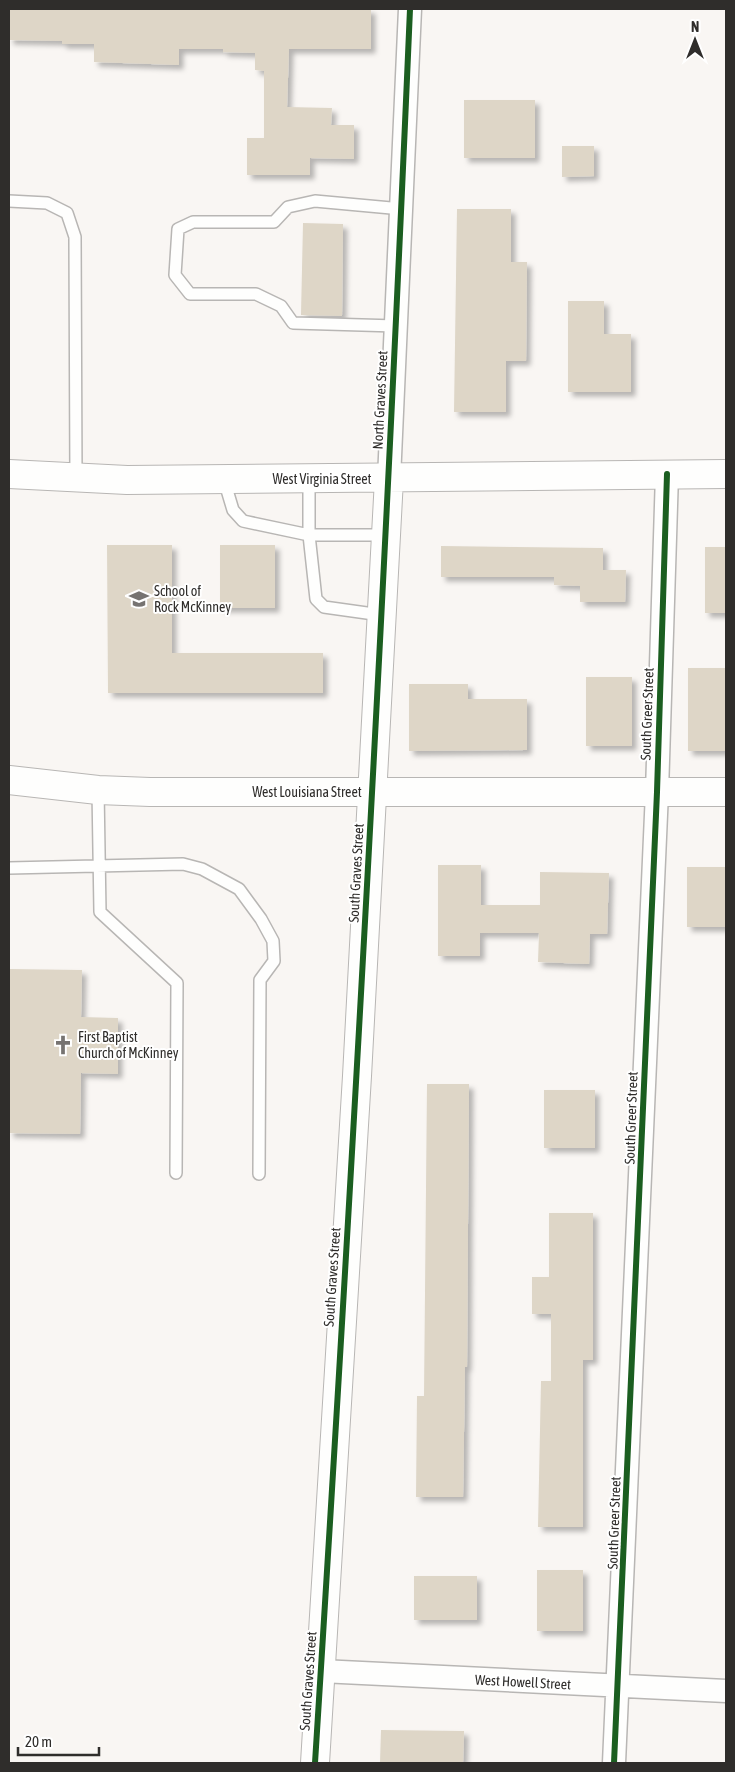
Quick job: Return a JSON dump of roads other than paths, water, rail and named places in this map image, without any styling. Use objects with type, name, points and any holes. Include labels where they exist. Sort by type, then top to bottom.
[{"type":"main road","name":"West Virginia Street","points":[[9,474],[76,479],[224,480],[726,474]]},
{"type":"main road","name":"North Graves Street","points":[[372,792],[389,479]]},
{"type":"main road","name":"West Louisiana Street","points":[[9,780],[98,790],[726,792]]},
{"type":"main road","name":"South Graves Street","points":[[315,1763],[357,1076],[372,792]]},
{"type":"street","name":"North Graves Street","points":[[389,479],[410,9]]},
{"type":"street","name":"South Greer Street","points":[[614,1763],[619,1687],[657,792],[667,474]]},
{"type":"street","name":"West Howell Street","points":[[321,1672],[726,1691]]},
{"type":"lane","points":[[9,201],[47,203],[67,213],[75,237],[76,479]]},
{"type":"lane","points":[[396,326],[293,322],[281,306],[256,294],[190,294],[175,276],[178,229],[193,222],[274,222],[288,207],[315,201],[402,209]]},
{"type":"lane","points":[[309,479],[309,535],[316,599],[324,607],[382,615]]},
{"type":"lane","points":[[224,480],[232,510],[243,521],[309,535],[386,535]]},
{"type":"lane","points":[[98,790],[100,912],[177,984],[176,1173]]},
{"type":"lane","points":[[9,868],[99,868],[183,864],[202,869],[239,889],[261,919],[273,941],[274,961],[260,980],[258,1006],[259,1174]]},
{"type":"place","name":"School of Rock McKinney","points":[[139,599]]},
{"type":"place","name":"First Baptist Church of McKinney","points":[[63,1045]]}]
